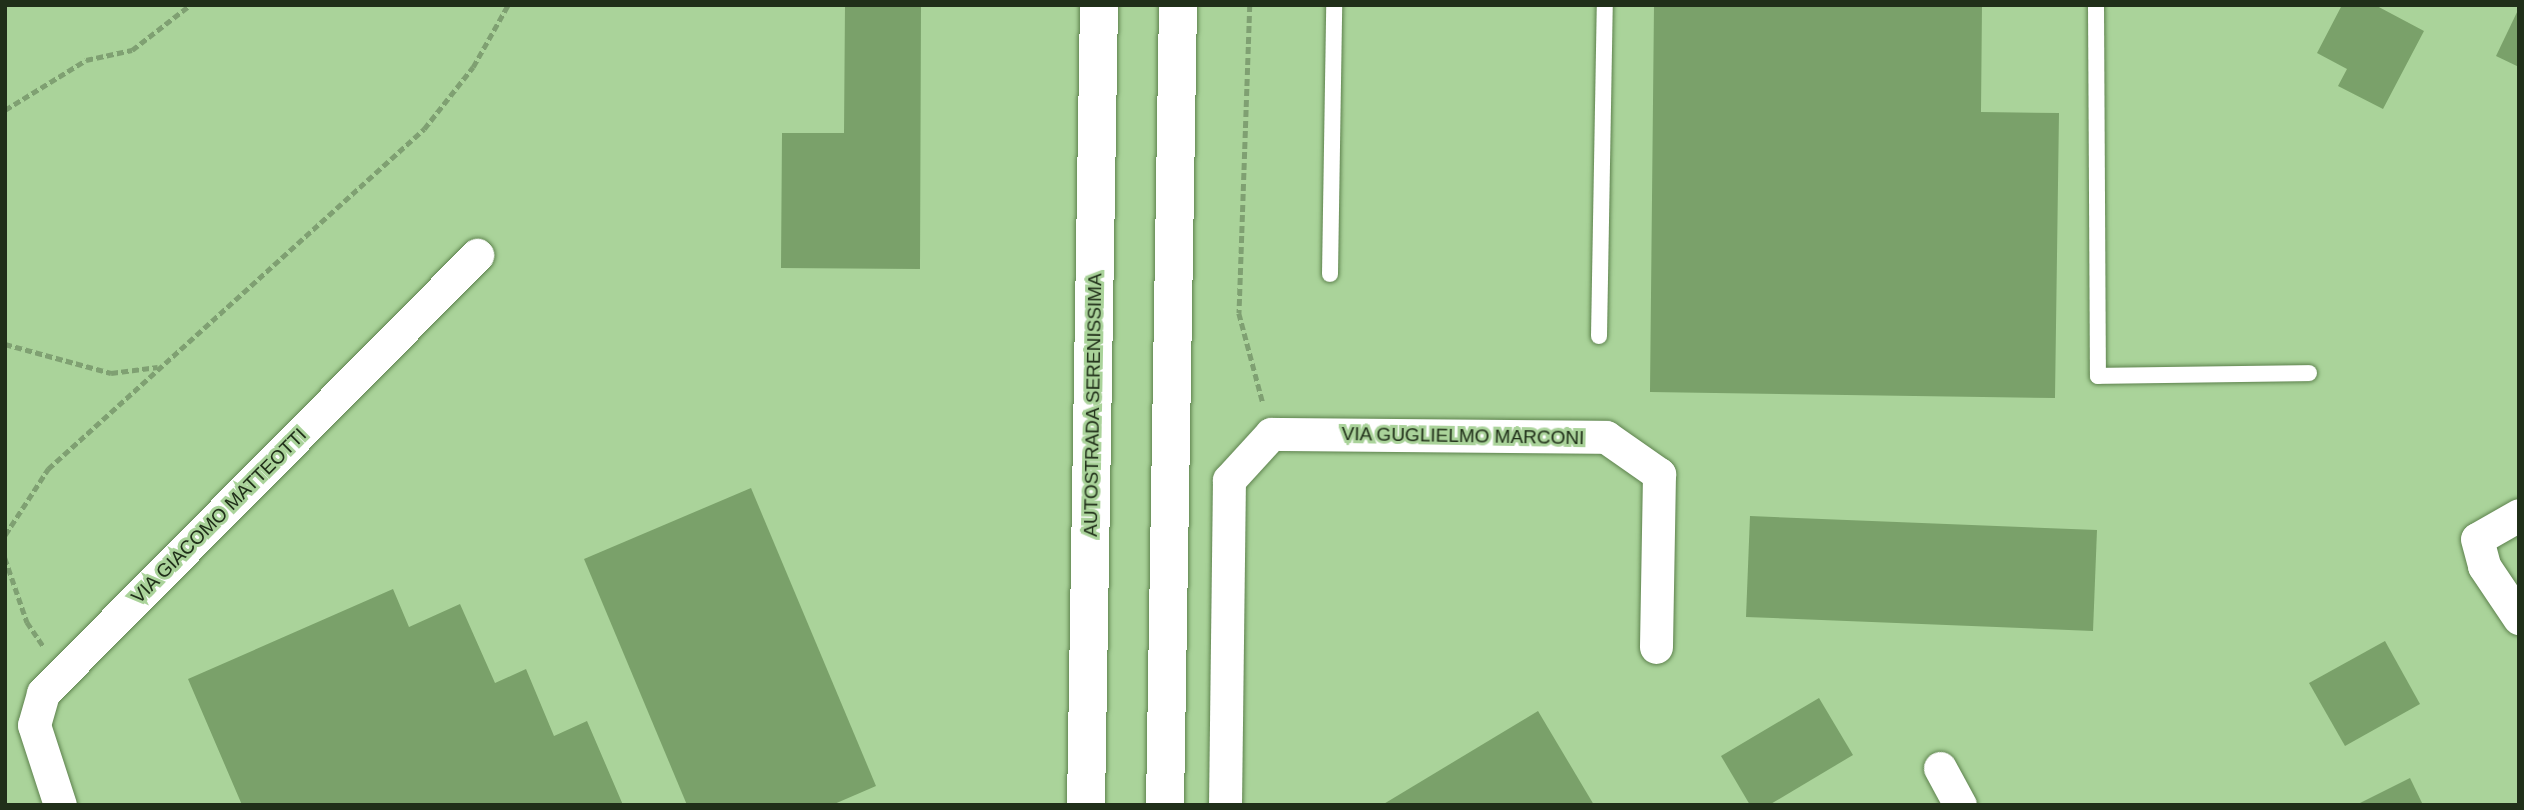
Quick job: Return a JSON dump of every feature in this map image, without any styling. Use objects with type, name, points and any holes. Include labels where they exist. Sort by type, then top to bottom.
[{"type":"highway","name":"AUTOSTRADA SERENISSIMA","points":[[1086,805],[1099,5]]},
{"type":"highway","points":[[1165,805],[1178,5]]},
{"type":"street","name":"VIA GIACOMO MATTEOTTI","points":[[60,805],[34,725],[43,693],[477,255]]},
{"type":"street","points":[[1226,805],[1220,481],[1271,434]]},
{"type":"street","name":"VIA GUGLIELMO MARCONI","points":[[1271,434],[1606,437],[1658,474],[1656,647]]},
{"type":"street","points":[[2519,515],[2477,539],[2484,566],[2519,618]]},
{"type":"street","points":[[1940,768],[1960,805]]},
{"type":"lane","points":[[1331,274],[1334,5]]},
{"type":"lane","points":[[1599,336],[1605,5]]},
{"type":"lane","points":[[2096,5],[2098,376],[2309,373]]},
{"type":"path","points":[[5,110],[86,60],[132,50],[190,5]]},
{"type":"path","points":[[5,535],[48,469],[424,129],[473,67],[508,5]]},
{"type":"path","points":[[1250,5],[1239,313],[1271,434]]},
{"type":"path","points":[[5,344],[111,373],[160,367]]},
{"type":"path","points":[[5,558],[27,622],[63,673]]},
{"type":"building","points":[[845,5],[921,5],[920,269],[781,268],[782,133],[844,133]]},
{"type":"building","points":[[1654,5],[1982,5],[1981,112],[2059,113],[2055,398],[1650,392]]},
{"type":"building","points":[[2342,5],[2375,5],[2424,31],[2383,109],[2338,86],[2347,69],[2317,53]]},
{"type":"building","points":[[2519,8],[2519,67],[2496,56]]},
{"type":"building","points":[[751,488],[876,786],[832,805],[687,805],[584,559]]},
{"type":"building","points":[[1750,516],[2097,530],[2093,631],[1746,617]]},
{"type":"building","points":[[393,589],[409,627],[460,604],[495,683],[526,669],[554,736],[587,721],[623,805],[242,805],[188,679]]},
{"type":"building","points":[[2385,641],[2420,704],[2345,746],[2309,683]]},
{"type":"building","points":[[1819,698],[1853,755],[1769,805],[1750,805],[1721,756]]},
{"type":"building","points":[[1538,711],[1594,805],[1382,805]]},
{"type":"building","points":[[2410,778],[2423,805],[2356,805]]}]
